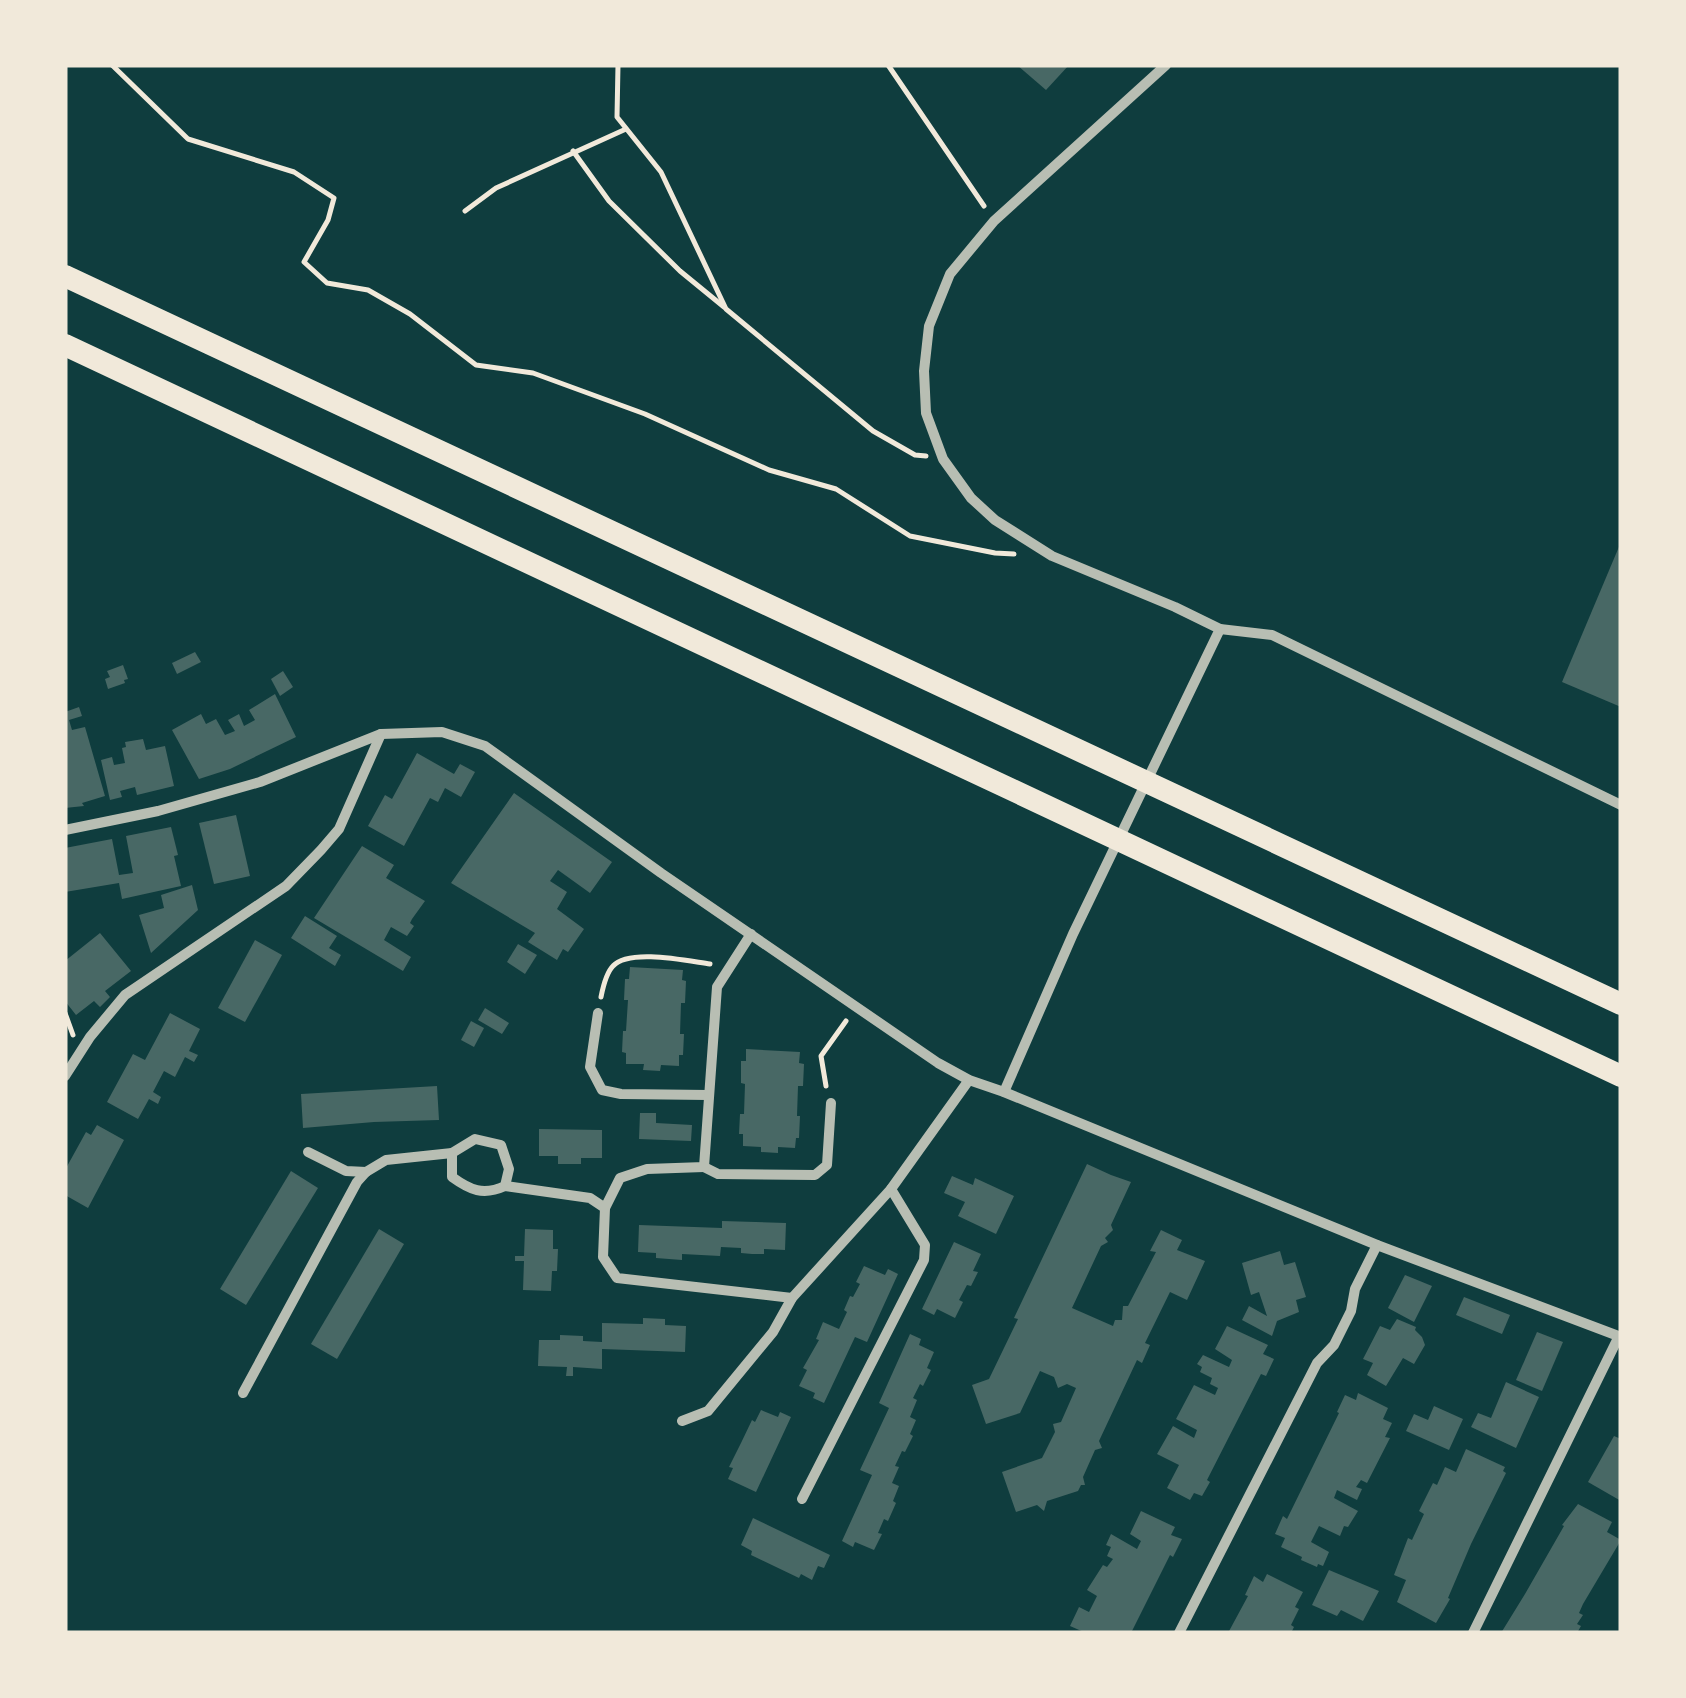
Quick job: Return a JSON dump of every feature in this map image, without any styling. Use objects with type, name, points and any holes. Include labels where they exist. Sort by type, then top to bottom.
[{"type":"highway","points":[[65,276],[1621,1004]]},
{"type":"highway","points":[[65,345],[1621,1076]]},
{"type":"street","points":[[1166,65],[994,221],[950,274],[929,326],[924,371],[926,414],[944,459],[971,498],[995,520],[1052,556],[1220,629],[1272,634],[1621,804]]},
{"type":"street","points":[[1004,1092],[1073,934],[1220,629]]},
{"type":"street","points":[[65,830],[158,811],[260,782],[381,734],[442,732],[484,746],[661,873],[938,1063],[969,1080],[1377,1246],[1620,1337],[1472,1633]]},
{"type":"street","points":[[65,1076],[90,1037],[125,995],[286,886],[322,850],[338,829],[381,734]]},
{"type":"street","points":[[704,1168],[717,987],[751,934]]},
{"type":"street","points":[[598,1013],[590,1068],[602,1090],[620,1094],[708,1095]]},
{"type":"street","points":[[682,1421],[708,1410],[773,1332],[792,1298],[890,1188],[969,1080]]},
{"type":"street","points":[[792,1298],[617,1278],[603,1257],[605,1208],[620,1178],[647,1169],[704,1168],[718,1174],[815,1175],[826,1165],[831,1103]]},
{"type":"street","points":[[242,1394],[366,1172],[386,1160],[452,1154],[475,1139],[501,1144],[509,1169],[505,1186]]},
{"type":"street","points":[[308,1152],[346,1170],[366,1172]]},
{"type":"street","points":[[452,1154],[452,1177],[465,1187],[481,1192],[505,1186],[590,1198],[605,1208]]},
{"type":"street","points":[[802,1499],[924,1260],[925,1244],[890,1188]]},
{"type":"street","points":[[1180,1633],[1317,1363],[1334,1344],[1351,1311],[1354,1289],[1377,1246]]},
{"type":"path","points":[[112,65],[188,139],[294,172],[334,198],[328,220],[304,262],[327,283],[368,290],[410,314],[476,366],[533,373],[645,414],[768,470],[836,489],[910,536],[995,552],[1052,556]]},
{"type":"path","points":[[618,65],[617,118],[661,172],[726,308]]},
{"type":"path","points":[[888,65],[994,221]]},
{"type":"path","points":[[465,211],[496,188],[626,129]]},
{"type":"path","points":[[573,151],[609,201],[680,271],[873,430],[915,455],[944,459]]},
{"type":"path","points":[[598,1013],[604,983],[613,965],[626,958],[712,964],[725,974]]},
{"type":"path","points":[[831,1103],[821,1056],[856,1006]]},
{"type":"building","points":[[1017,65],[1069,65],[1046,90]]},
{"type":"building","points":[[1621,542],[1621,707],[1562,682]]},
{"type":"building","points":[[195,652],[201,662],[177,674],[172,663]]},
{"type":"building","points":[[123,665],[128,679],[108,689],[107,671]]},
{"type":"building","points":[[283,671],[293,687],[280,696],[271,679]]},
{"type":"building","points":[[275,694],[296,737],[230,769],[199,779],[172,730],[201,714],[206,724],[216,719],[225,735],[235,731],[228,720],[239,714],[244,726],[255,720],[249,710]]},
{"type":"building","points":[[79,707],[82,716],[69,720],[72,730],[85,727],[105,796],[82,803],[84,806],[65,808],[65,712]]},
{"type":"building","points":[[143,739],[146,750],[165,746],[174,786],[137,795],[135,787],[120,791],[122,797],[110,800],[101,760],[112,757],[114,765],[125,763],[125,742]]},
{"type":"building","points":[[417,753],[454,774],[460,764],[475,772],[461,797],[445,788],[438,802],[430,798],[404,846],[368,826],[385,795],[392,799]]},
{"type":"building","points":[[514,793],[612,862],[590,893],[558,870],[550,881],[567,892],[557,909],[584,929],[568,952],[563,949],[557,960],[528,942],[535,933],[451,883]]},
{"type":"building","points":[[236,815],[250,876],[214,884],[199,823]]},
{"type":"building","points":[[171,827],[181,886],[122,899],[119,883],[65,892],[65,848],[112,839],[119,875],[133,873],[126,836]]},
{"type":"building","points":[[362,846],[394,865],[386,878],[425,901],[412,919],[410,923],[414,926],[407,936],[391,927],[384,940],[411,957],[403,971],[314,918]]},
{"type":"building","points":[[192,885],[198,910],[151,953],[139,915],[164,908],[161,895]]},
{"type":"building","points":[[305,916],[337,936],[329,948],[341,955],[335,966],[291,938]]},
{"type":"building","points":[[100,933],[131,971],[105,991],[110,997],[100,1007],[94,1001],[76,1015],[65,1001],[65,961]]},
{"type":"building","points":[[255,940],[282,955],[245,1022],[218,1008]]},
{"type":"building","points":[[518,944],[537,955],[525,974],[507,962]]},
{"type":"building","points":[[630,967],[683,970],[685,1003],[681,1003],[680,1034],[684,1034],[679,1066],[661,1065],[660,1071],[643,1070],[644,1064],[626,1064],[626,1053],[622,1052],[628,1000],[624,1000]]},
{"type":"building","points":[[485,1008],[509,1023],[502,1034],[478,1020]]},
{"type":"building","points":[[170,1013],[200,1029],[189,1051],[198,1055],[194,1062],[185,1057],[175,1077],[164,1071],[153,1092],[161,1097],[158,1104],[149,1099],[138,1119],[107,1102],[133,1054],[145,1060]]},
{"type":"building","points":[[471,1021],[484,1028],[474,1047],[461,1040]]},
{"type":"building","points":[[746,1049],[800,1052],[803,1086],[798,1086],[799,1138],[795,1148],[778,1147],[778,1153],[743,1146],[743,1134],[739,1134],[745,1084],[741,1083],[741,1061],[746,1061]]},
{"type":"building","points":[[437,1086],[439,1120],[303,1128],[301,1094]]},
{"type":"building","points":[[640,1113],[656,1113],[656,1123],[692,1125],[691,1141],[639,1139]]},
{"type":"building","points":[[97,1125],[124,1140],[88,1208],[65,1195],[65,1170],[86,1132],[91,1135]]},
{"type":"building","points":[[539,1129],[602,1130],[602,1158],[581,1158],[581,1164],[558,1164],[558,1156],[539,1156]]},
{"type":"building","points":[[1087,1164],[1131,1182],[1111,1225],[1113,1230],[1105,1238],[1108,1242],[1101,1246],[1072,1308],[1113,1326],[1115,1320],[1122,1320],[1123,1306],[1128,1306],[1156,1252],[1150,1251],[1161,1230],[1182,1240],[1177,1250],[1205,1261],[1187,1300],[1170,1292],[1145,1343],[1150,1345],[1142,1363],[1137,1360],[1099,1441],[1102,1448],[1095,1450],[1083,1477],[1085,1485],[1047,1501],[1044,1511],[1037,1505],[1016,1512],[1002,1472],[1042,1458],[1055,1432],[1053,1424],[1061,1422],[1076,1388],[1067,1384],[1058,1388],[1054,1377],[1040,1371],[1020,1413],[986,1424],[972,1385],[989,1379]]},
{"type":"building","points":[[291,1171],[318,1188],[246,1305],[220,1289]]},
{"type":"building","points":[[952,1176],[973,1185],[975,1178],[1014,1196],[996,1234],[958,1216],[965,1202],[944,1193]]},
{"type":"building","points":[[722,1221],[786,1223],[785,1250],[764,1249],[764,1254],[752,1254],[741,1253],[741,1248],[721,1247],[720,1256],[682,1254],[682,1260],[638,1252],[639,1225],[722,1228]]},
{"type":"building","points":[[379,1229],[404,1244],[337,1359],[311,1344]]},
{"type":"building","points":[[525,1229],[553,1230],[553,1249],[558,1249],[551,1291],[523,1290],[524,1261],[515,1261],[515,1256],[524,1256]]},
{"type":"building","points":[[954,1242],[981,1254],[973,1271],[978,1272],[959,1300],[963,1302],[955,1318],[937,1309],[934,1315],[922,1309]]},
{"type":"building","points":[[1280,1251],[1284,1265],[1295,1262],[1306,1297],[1296,1300],[1299,1312],[1277,1321],[1272,1336],[1242,1320],[1249,1306],[1267,1316],[1259,1292],[1251,1295],[1242,1263]]},
{"type":"building","points":[[864,1266],[885,1275],[888,1269],[898,1274],[867,1342],[855,1337],[824,1403],[813,1398],[815,1393],[799,1386],[807,1370],[803,1368],[819,1340],[816,1339],[823,1322],[839,1329]]},
{"type":"building","points":[[1405,1275],[1432,1286],[1414,1322],[1388,1308]]},
{"type":"building","points":[[1464,1297],[1510,1315],[1502,1334],[1456,1315]]},
{"type":"building","points":[[643,1318],[665,1319],[665,1325],[686,1326],[685,1352],[602,1349],[602,1369],[573,1367],[573,1376],[566,1376],[567,1367],[538,1366],[539,1340],[560,1340],[560,1335],[602,1342],[602,1323],[643,1324]]},
{"type":"building","points":[[1397,1319],[1416,1327],[1425,1345],[1414,1364],[1403,1358],[1386,1386],[1367,1375],[1373,1363],[1363,1359],[1380,1326],[1390,1330]]},
{"type":"building","points":[[1227,1326],[1268,1345],[1263,1354],[1274,1359],[1266,1376],[1261,1374],[1202,1496],[1194,1493],[1190,1500],[1167,1488],[1179,1465],[1157,1454],[1173,1426],[1194,1438],[1197,1430],[1176,1419],[1194,1385],[1215,1395],[1218,1388],[1210,1384],[1212,1378],[1200,1372],[1202,1367],[1197,1364],[1203,1355],[1229,1367],[1232,1360],[1215,1349]]},
{"type":"building","points":[[1537,1332],[1563,1342],[1542,1391],[1516,1380]]},
{"type":"building","points":[[910,1334],[921,1339],[919,1345],[934,1352],[927,1368],[931,1370],[913,1398],[917,1400],[910,1417],[916,1420],[910,1434],[913,1436],[895,1466],[899,1467],[892,1483],[899,1486],[893,1501],[896,1503],[888,1521],[884,1519],[874,1550],[855,1542],[853,1547],[842,1541],[872,1475],[860,1470],[889,1408],[879,1403]]},
{"type":"building","points":[[1506,1382],[1539,1397],[1516,1448],[1471,1427],[1478,1413],[1491,1418]]},
{"type":"building","points":[[1358,1393],[1388,1408],[1383,1419],[1392,1423],[1385,1437],[1390,1438],[1367,1483],[1361,1480],[1356,1487],[1362,1489],[1357,1500],[1337,1490],[1334,1498],[1358,1511],[1340,1536],[1319,1526],[1311,1542],[1329,1552],[1323,1566],[1317,1567],[1281,1547],[1285,1538],[1275,1534],[1283,1516],[1287,1519],[1345,1395],[1356,1400]]},
{"type":"building","points":[[1434,1406],[1463,1419],[1449,1450],[1406,1431],[1414,1414],[1428,1420]]},
{"type":"building","points":[[761,1410],[791,1417],[756,1492],[728,1479],[733,1468],[729,1467]]},
{"type":"building","points":[[1614,1436],[1621,1439],[1621,1501],[1588,1482]]},
{"type":"building","points":[[1466,1449],[1505,1467],[1506,1473],[1436,1623],[1397,1602],[1406,1580],[1394,1575],[1408,1538],[1412,1540],[1424,1514],[1419,1511],[1433,1483],[1437,1485],[1445,1467],[1456,1472]]},
{"type":"building","points":[[1578,1504],[1612,1522],[1607,1532],[1621,1540],[1583,1604],[1577,1633],[1501,1633],[1562,1525]]},
{"type":"building","points":[[1141,1511],[1175,1527],[1171,1535],[1182,1539],[1131,1633],[1086,1633],[1070,1626],[1079,1607],[1089,1612],[1097,1596],[1087,1590],[1103,1565],[1107,1567],[1113,1559],[1107,1556],[1111,1547],[1106,1545],[1111,1534],[1137,1549],[1141,1541],[1130,1534]]},
{"type":"building","points":[[753,1518],[830,1555],[824,1568],[818,1566],[812,1580],[801,1574],[799,1578],[751,1555],[752,1551],[741,1545]]},
{"type":"building","points":[[1329,1570],[1379,1591],[1363,1621],[1341,1610],[1337,1616],[1312,1605]]},
{"type":"building","points":[[1267,1574],[1303,1592],[1295,1607],[1299,1609],[1291,1633],[1228,1633],[1254,1576],[1263,1582]]}]
